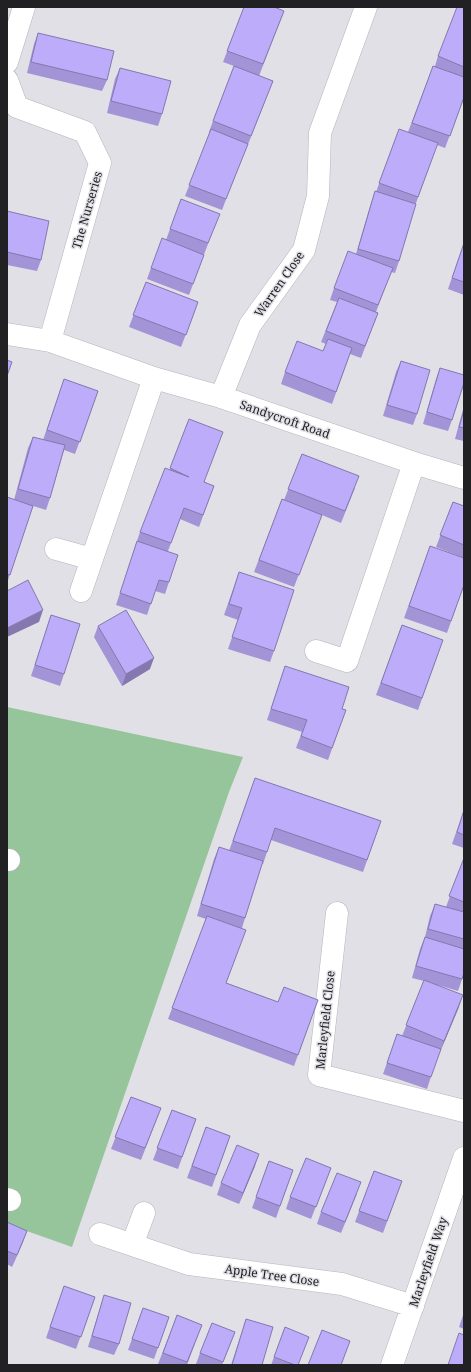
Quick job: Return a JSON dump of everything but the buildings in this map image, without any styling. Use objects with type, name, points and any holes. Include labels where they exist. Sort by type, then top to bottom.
[{"type":"street","points":[[7,62],[24,7]]},
{"type":"street","name":"Warren Close","points":[[221,397],[250,325],[304,250],[318,196],[320,133],[366,7]]},
{"type":"street","name":"The Nurseries","points":[[7,80],[17,107],[85,132],[100,163],[50,341]]},
{"type":"street","name":"Sandycroft Road","points":[[7,334],[50,341],[154,378],[221,397],[414,463],[464,478]]},
{"type":"street","points":[[81,591],[154,378]]},
{"type":"street","points":[[316,651],[347,661],[414,463]]},
{"type":"street","points":[[56,549],[92,559]]},
{"type":"street","name":"Marleyfield Close","points":[[337,913],[319,1075],[464,1111]]},
{"type":"street","name":"Marleyfield Way","points":[[392,1365],[464,1158]]},
{"type":"street","points":[[132,1245],[144,1213]]},
{"type":"street","name":"Apple Tree Close","points":[[100,1234],[189,1264],[342,1284],[413,1306]]},
{"type":"green space","points":[[7,707],[243,757],[229,792],[72,1247],[7,1224]]}]
